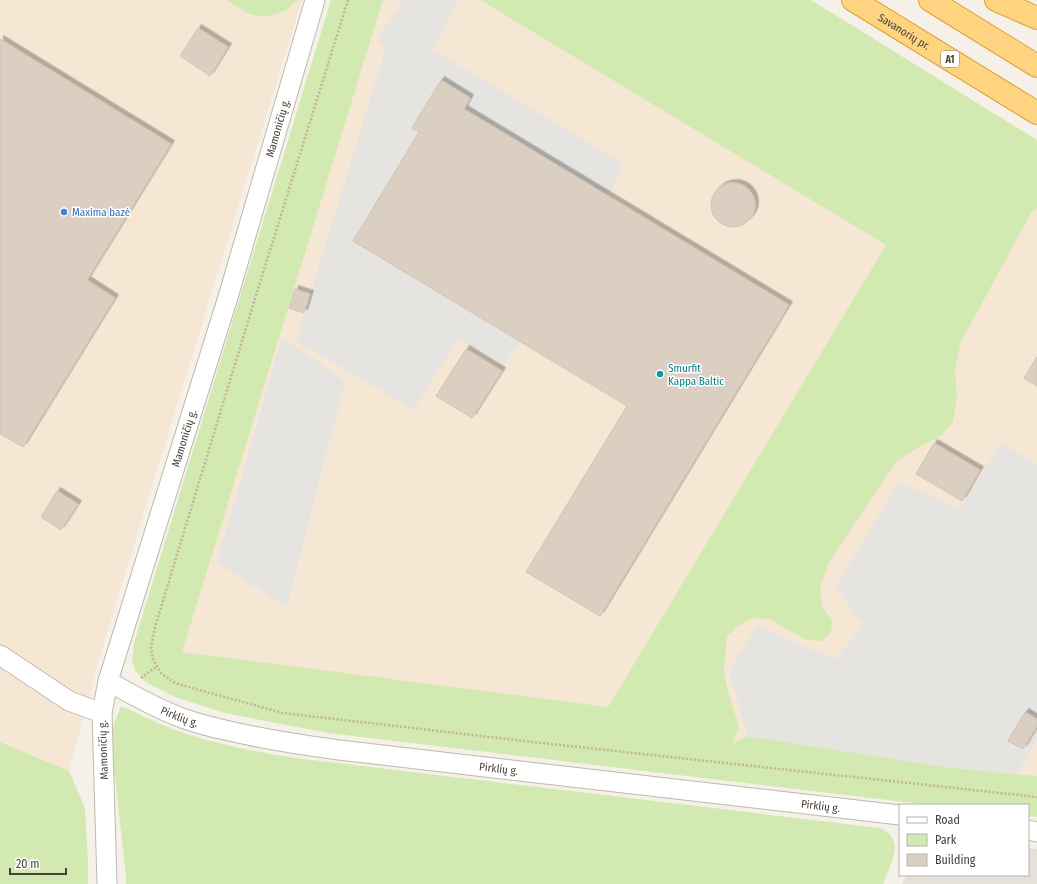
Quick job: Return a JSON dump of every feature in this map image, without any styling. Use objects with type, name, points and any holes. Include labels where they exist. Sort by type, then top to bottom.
[{"type":"highway","name":"Savanorių pr.","points":[[853,0],[1037,113]]},
{"type":"highway","points":[[930,0],[1037,66]]},
{"type":"highway","points":[[996,0],[1037,18]]},
{"type":"street","name":"Mamoničių g.","points":[[107,884],[102,713],[108,681],[228,297],[315,0]]},
{"type":"street","points":[[0,655],[69,701],[102,713]]},
{"type":"street","name":"Pirklių g.","points":[[108,681],[150,704],[183,718],[215,728],[290,743],[363,753],[899,815]]},
{"type":"path","points":[[348,0],[255,297],[155,627],[151,647],[152,654],[153,660],[162,674],[175,683],[283,713],[1037,797]]},
{"type":"shaded area","points":[[0,0],[227,0],[249,14],[285,11],[298,0],[302,0],[102,649],[69,771],[0,742]]},
{"type":"shaded area","points":[[383,0],[480,0],[886,245],[608,707],[181,652]]},
{"type":"shaded area","points":[[403,0],[459,0],[432,49],[624,164],[608,196],[464,109],[470,98],[440,81],[412,128],[419,132],[353,241],[520,342],[504,365],[458,339],[414,410],[296,341],[386,47],[377,40]]},
{"type":"shaded area","points":[[1037,208],[1037,776],[733,745],[729,695],[724,672],[727,636],[737,627],[753,618],[769,619],[806,640],[832,620],[822,606],[820,589],[828,564],[896,462],[919,447],[940,437],[957,396],[955,371],[961,342],[1031,212]]},
{"type":"shaded area","points":[[282,337],[345,381],[287,608],[217,562]]},
{"type":"shaded area","points":[[1001,443],[1037,464],[1037,740],[1017,774],[945,767],[747,736],[729,670],[757,626],[835,659],[863,627],[836,586],[899,482],[959,509]]},
{"type":"shaded area","points":[[1029,848],[1037,849],[1037,884],[902,884],[906,876],[1029,876]]},
{"type":"green space","points":[[227,0],[298,0],[285,11],[264,17],[249,14]]},
{"type":"green space","points":[[331,0],[383,0],[182,652],[608,707],[886,245],[480,0],[811,0],[1037,140],[1037,208],[1031,213],[961,342],[955,371],[957,396],[953,422],[940,437],[919,447],[896,462],[828,564],[820,589],[822,606],[832,620],[831,633],[821,641],[806,640],[769,619],[753,618],[737,627],[727,636],[724,672],[729,695],[739,726],[733,744],[747,736],[945,767],[1037,776],[1037,817],[1029,816],[1029,804],[921,804],[328,733],[225,713],[175,697],[145,682],[135,670],[132,661],[134,643]]},
{"type":"green space","points":[[121,706],[184,733],[239,748],[295,758],[880,828],[888,833],[893,839],[895,846],[894,853],[883,884],[126,884],[115,777],[106,755],[108,741]]},
{"type":"green space","points":[[0,742],[69,771],[85,808],[88,884],[0,884]]},
{"type":"building","points":[[198,28],[228,47],[210,76],[180,56]]},
{"type":"building","name":"Maxima bazė","points":[[0,39],[171,144],[87,280],[115,298],[23,447],[0,434]]},
{"type":"building","name":"Smurfit Kappa Baltic","points":[[441,80],[470,98],[464,109],[789,305],[600,616],[526,572],[627,406],[353,241],[419,132],[412,128]]},
{"type":"building","points":[[729,183],[737,183],[749,189],[755,201],[755,209],[749,221],[737,227],[729,227],[717,221],[711,209],[711,201],[717,189]]},
{"type":"building","points":[[295,289],[310,294],[304,313],[289,308]]},
{"type":"building","points":[[466,349],[502,371],[472,418],[436,396]]},
{"type":"building","points":[[1037,357],[1037,386],[1024,378]]},
{"type":"building","points":[[934,443],[980,470],[962,501],[916,474]]},
{"type":"building","points":[[57,491],[78,504],[61,530],[41,517]]},
{"type":"building","points":[[1025,712],[1037,719],[1037,726],[1023,749],[1008,741]]},
{"type":"place","name":"Maxima bazė","points":[[64,212]]},
{"type":"place","name":"Smurfit Kappa Baltic","points":[[660,374]]}]
